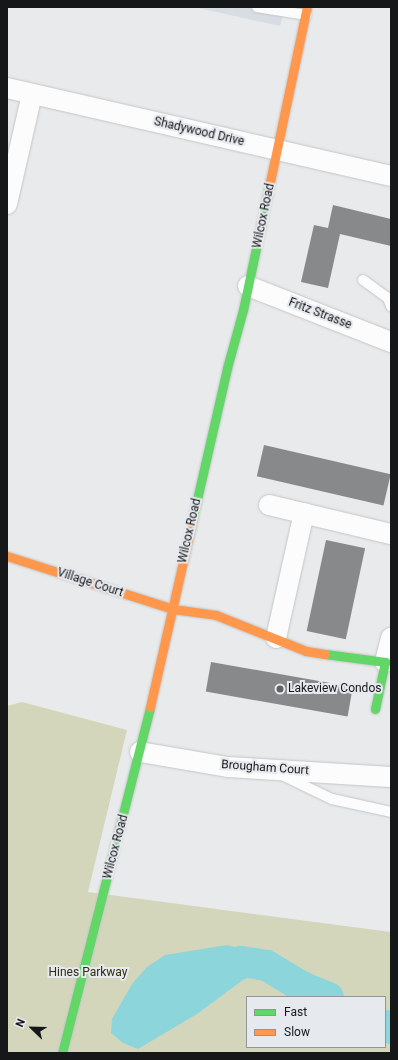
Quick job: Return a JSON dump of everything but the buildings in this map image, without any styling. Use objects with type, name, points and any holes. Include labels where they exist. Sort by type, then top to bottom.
[{"type":"street","name":"Wilcox Road","points":[[62,1053],[140,752],[248,286],[307,11]]},
{"type":"street","name":"Shadywood Drive","points":[[7,88],[391,176]]},
{"type":"street","points":[[7,204],[32,94]]},
{"type":"street","name":"Fritz Strasse","points":[[248,286],[391,342]]},
{"type":"street","points":[[269,505],[391,534]]},
{"type":"street","points":[[276,638],[304,514]]},
{"type":"street","name":"Village Court","points":[[7,556],[173,609],[216,615],[306,650],[385,662]]},
{"type":"street","points":[[375,710],[391,638]]},
{"type":"street","name":"Brougham Court","points":[[140,752],[228,766],[391,777]]},
{"type":"lane","points":[[257,7],[307,11]]},
{"type":"lane","points":[[363,280],[388,298],[391,306]]},
{"type":"lane","points":[[270,769],[332,799],[391,812]]},
{"type":"shaded area","points":[[194,7],[285,7],[280,26]]},
{"type":"green space","name":"Hines Parkway","points":[[22,702],[127,730],[88,892],[391,932],[391,1053],[7,1053],[7,706]]},
{"type":"water","points":[[227,945],[248,951],[264,959],[266,965],[262,971],[243,980],[197,1014],[138,1049],[123,1043],[111,1033],[112,1019],[132,984],[147,967],[165,955]]},
{"type":"waterway","points":[[225,965],[241,961],[266,965],[301,986],[326,996]]},
{"type":"waterway","points":[[386,1026],[391,1028]]},
{"type":"traffic: fast","points":[[193,517],[227,368],[243,310],[270,182]]},
{"type":"traffic: fast","points":[[325,654],[385,662],[375,709]]},
{"type":"traffic: fast","points":[[62,1053],[150,707]]},
{"type":"traffic: slow","points":[[270,182],[307,7]]},
{"type":"traffic: slow","points":[[150,707],[193,517]]},
{"type":"traffic: slow","points":[[7,556],[173,609],[216,615],[306,651],[325,654]]},
{"type":"place","name":"Lakeview Condos","points":[[280,689]]}]
